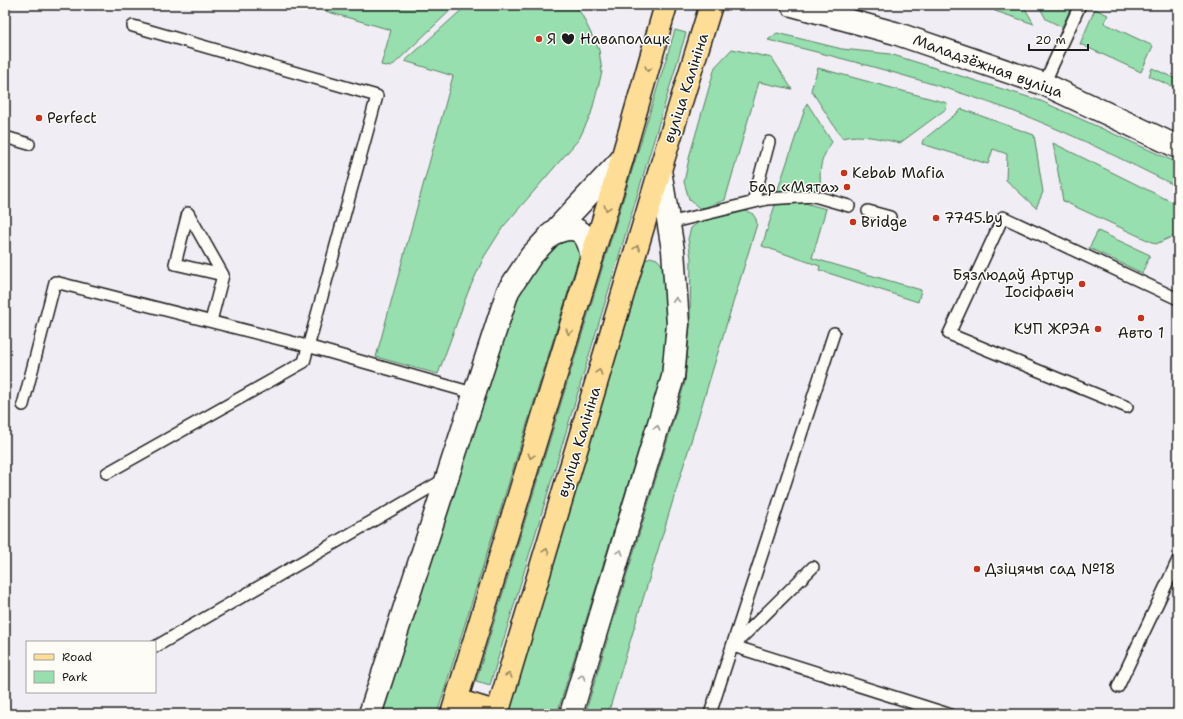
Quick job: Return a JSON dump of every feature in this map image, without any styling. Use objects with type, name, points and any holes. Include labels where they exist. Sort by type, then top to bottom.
[{"type":"main road","points":[[498,713],[454,707],[622,159],[666,5]]},
{"type":"main road","name":"вуліца Калініна","points":[[498,713],[660,170],[711,5]]},
{"type":"street","name":"Маладзёжная вуліца","points":[[792,5],[895,33],[1044,84],[1178,147]]},
{"type":"street","points":[[370,714],[447,478],[473,393],[508,291],[531,256],[622,159]]},
{"type":"street","name":"вуліца Калініна","points":[[571,714],[673,377],[678,324],[673,250],[660,170]]},
{"type":"street","points":[[550,235],[561,230],[572,228],[582,232],[590,244],[592,258]]},
{"type":"lane","points":[[1044,84],[1080,5]]},
{"type":"lane","points":[[108,473],[304,362],[307,346],[378,96],[133,26]]},
{"type":"lane","points":[[5,137],[29,144]]},
{"type":"lane","points":[[753,202],[769,142]]},
{"type":"lane","points":[[669,223],[767,199],[814,196],[849,206]]},
{"type":"lane","points":[[868,211],[890,217]]},
{"type":"lane","points":[[211,321],[223,275],[188,213],[175,264],[223,275]]},
{"type":"lane","points":[[1127,407],[949,334],[1004,217],[1178,299]]},
{"type":"lane","points":[[22,405],[55,282],[307,346],[473,393]]},
{"type":"lane","points":[[710,714],[834,333]]},
{"type":"lane","points":[[156,646],[447,478]]},
{"type":"lane","points":[[1118,687],[1178,560]]},
{"type":"lane","points":[[733,646],[813,567]]},
{"type":"lane","points":[[733,646],[948,714]]},
{"type":"green space","points":[[304,5],[456,5],[391,67],[381,65],[391,30]]},
{"type":"green space","points":[[467,5],[575,5],[582,15],[599,50],[602,72],[591,114],[579,139],[503,227],[484,257],[468,292],[438,374],[376,357],[453,76],[405,61]]},
{"type":"green space","points":[[992,5],[1023,5],[1034,24],[995,11]]},
{"type":"green space","points":[[1041,5],[1072,5],[1062,27],[1046,19],[1040,8]]},
{"type":"green space","points":[[1095,9],[1108,15],[1104,23],[1153,46],[1141,72],[1080,44]]},
{"type":"green space","points":[[675,30],[686,33],[490,685],[476,681]]},
{"type":"green space","points":[[777,33],[842,49],[890,54],[1041,101],[1178,163],[1178,187],[1074,136],[1031,118],[980,99],[890,72],[768,40]]},
{"type":"green space","points":[[732,49],[772,58],[792,89],[759,82],[725,200],[699,208],[689,199],[684,182],[690,154],[715,67]]},
{"type":"green space","points":[[818,68],[947,103],[946,109],[900,143],[864,136],[842,138],[811,90]]},
{"type":"green space","points":[[1152,68],[1178,80],[1178,89],[1149,76]]},
{"type":"green space","points":[[807,103],[832,142],[821,164],[821,189],[777,192]]},
{"type":"green space","points":[[962,109],[1034,135],[1043,192],[1036,208],[1006,180],[1007,154],[993,149],[988,164],[922,144],[923,140]]},
{"type":"green space","points":[[1053,143],[1178,205],[1178,234],[1156,244],[1063,201]]},
{"type":"green space","points":[[805,203],[826,209],[812,258],[921,290],[918,302],[819,270],[820,266],[762,246],[775,205]]},
{"type":"green space","points":[[745,211],[752,213],[757,224],[608,714],[585,714],[685,382],[690,324],[691,258],[688,239],[691,228],[699,222]]},
{"type":"green space","points":[[1098,231],[1150,255],[1142,273],[1089,248]]},
{"type":"green space","points":[[571,236],[582,247],[437,714],[382,714],[517,294],[540,260],[554,246]]},
{"type":"green space","points":[[650,257],[657,259],[663,266],[668,325],[662,374],[557,714],[505,714],[643,262]]},
{"type":"place","name":"Я ♥ Наваполацк","points":[[539,39]]},
{"type":"place","name":"Perfect","points":[[39,118]]},
{"type":"place","name":"Kebab Mafia","points":[[844,173]]},
{"type":"place","name":"Бар «Мята»","points":[[847,187]]},
{"type":"place","name":"7745.by","points":[[936,218]]},
{"type":"place","name":"Bridge","points":[[853,222]]},
{"type":"place","name":"Бязлюдаў Артур Іосіфавіч","points":[[1082,284]]},
{"type":"place","name":"Авто 1","points":[[1141,318]]},
{"type":"place","name":"КУП ЖРЭА","points":[[1098,329]]},
{"type":"place","name":"Дзіцячы сад №18","points":[[977,569]]}]
